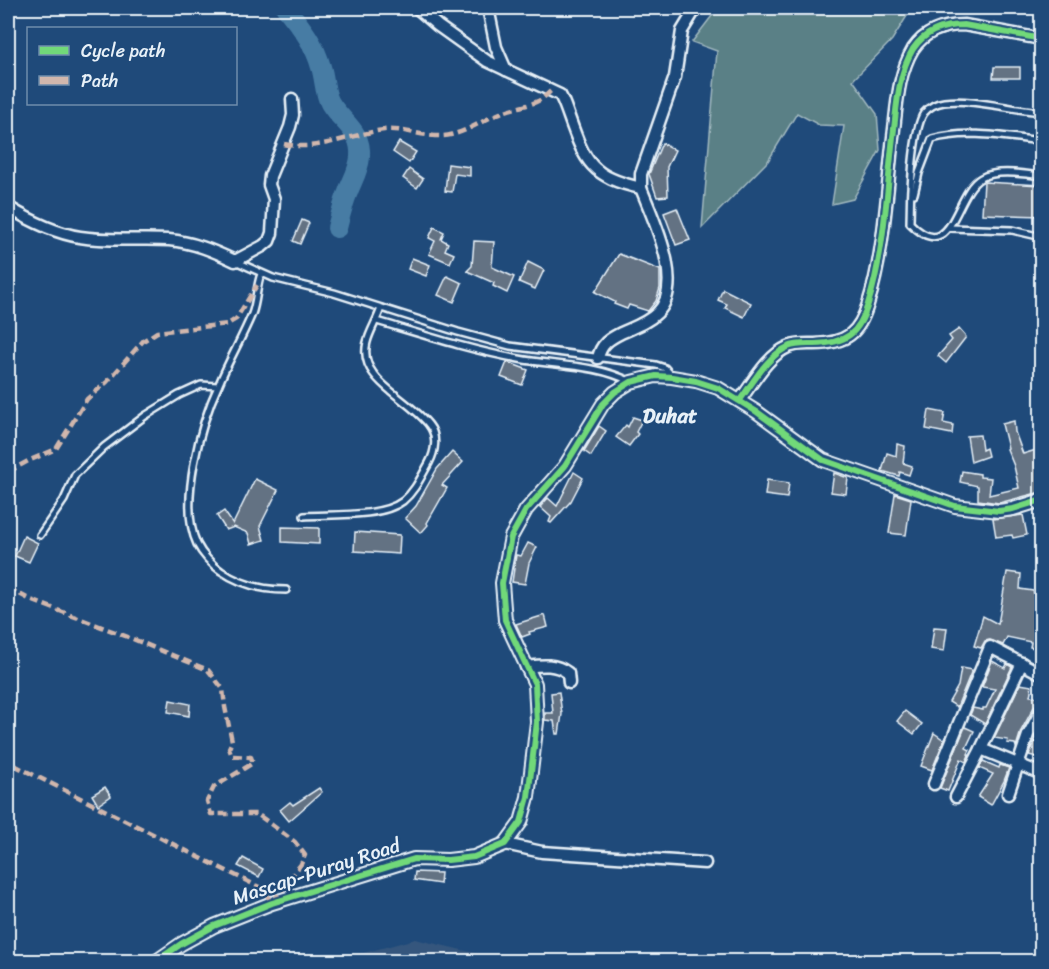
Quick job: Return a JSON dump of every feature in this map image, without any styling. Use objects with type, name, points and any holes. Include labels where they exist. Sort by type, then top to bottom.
[{"type":"street","points":[[417,8],[468,48],[506,70],[560,94],[585,156],[594,167],[603,176],[618,183],[641,188]]},
{"type":"street","points":[[488,8],[496,47],[506,70]]},
{"type":"street","points":[[598,358],[601,346],[615,336],[650,320],[660,312],[666,301],[669,269],[641,188],[644,164],[675,77],[682,32],[696,8]]},
{"type":"street","points":[[740,400],[772,358],[788,347],[839,341],[853,334],[860,324],[868,305],[874,279],[900,80],[912,51],[918,43],[935,30],[953,24],[964,24],[1041,39]]},
{"type":"street","points":[[8,207],[40,224],[79,237],[191,243],[236,261],[263,246],[269,241],[272,233],[274,199],[269,185],[270,176],[290,127],[293,115],[292,99]]},
{"type":"street","points":[[705,862],[542,852],[506,844],[521,822],[528,797],[537,722],[535,684],[505,620],[502,583],[512,537],[526,510],[565,466],[603,404],[615,392],[631,382],[656,376],[696,381],[718,388],[740,400],[823,460],[955,506],[999,511],[1041,500]]},
{"type":"street","points":[[934,784],[990,647],[1041,674]]},
{"type":"street","points":[[956,797],[1022,663]]},
{"type":"street","points":[[526,667],[556,666],[568,673],[569,683]]},
{"type":"street","points":[[1008,794],[1028,735],[1041,709]]},
{"type":"street","points":[[981,749],[1041,774]]},
{"type":"street","name":"Mascap-Puray Road","points":[[155,962],[181,944],[214,926],[272,903],[414,859],[448,860],[474,857],[506,844]]},
{"type":"lane","points":[[1041,112],[1015,110],[987,104],[944,102],[930,107],[923,114],[916,135],[910,223],[919,232],[929,237],[938,236],[950,228],[966,193],[981,178],[992,175],[1041,176]]},
{"type":"lane","points":[[910,214],[919,173],[933,139],[949,134],[1041,141]]},
{"type":"lane","points":[[950,228],[993,228],[1041,237]]},
{"type":"lane","points":[[236,261],[261,274],[334,293],[510,346],[656,365],[665,368],[672,377]]},
{"type":"lane","points":[[261,274],[252,313],[218,386],[197,445],[191,482],[191,512],[197,544],[215,567],[227,575],[261,588],[286,590]]},
{"type":"lane","points":[[304,516],[362,513],[386,509],[401,502],[414,489],[434,455],[435,441],[432,427],[376,376],[368,365],[364,350],[381,308]]},
{"type":"lane","points":[[376,321],[470,349],[537,362],[602,371],[618,375],[631,382]]},
{"type":"lane","points":[[40,535],[64,500],[75,475],[104,447],[145,416],[179,395],[201,385],[218,386]]},
{"type":"shaded area","points":[[415,939],[509,961],[334,961]]},
{"type":"green space","points":[[718,8],[837,10],[838,8],[912,8],[892,40],[853,80],[877,114],[880,150],[853,199],[832,204],[844,126],[819,125],[797,113],[768,161],[702,228],[717,51],[692,42]]},
{"type":"building","points":[[994,67],[1020,67],[1020,78],[993,78]]},
{"type":"building","points":[[399,142],[416,152],[409,163],[393,152]]},
{"type":"building","points":[[662,143],[675,150],[667,167],[668,196],[657,197],[649,174]]},
{"type":"building","points":[[448,164],[470,167],[470,176],[455,174],[452,192],[445,191]]},
{"type":"building","points":[[409,169],[423,179],[417,188],[403,178]]},
{"type":"building","points":[[984,182],[1041,185],[1041,216],[982,214]]},
{"type":"building","points":[[677,208],[690,240],[676,245],[664,213]]},
{"type":"building","points":[[302,220],[309,223],[300,244],[293,241]]},
{"type":"building","points":[[434,227],[444,232],[441,239],[448,243],[445,250],[454,254],[450,263],[429,254],[435,241],[429,238]]},
{"type":"building","points":[[474,241],[494,242],[492,267],[514,277],[507,293],[493,286],[494,283],[467,271],[472,266]]},
{"type":"building","points":[[619,254],[660,270],[660,288],[656,301],[648,311],[629,305],[627,309],[595,292]]},
{"type":"building","points":[[412,258],[430,265],[426,276],[408,269]]},
{"type":"building","points":[[528,262],[544,270],[535,289],[519,282]]},
{"type":"building","points":[[447,276],[462,283],[454,302],[438,295]]},
{"type":"building","points":[[723,289],[751,303],[744,317],[725,308],[727,304],[718,300]]},
{"type":"building","points":[[959,329],[966,337],[946,363],[938,356],[952,340],[949,336]]},
{"type":"building","points":[[507,362],[528,370],[522,385],[501,377]]},
{"type":"building","points":[[929,410],[945,413],[943,423],[953,425],[952,434],[926,429]]},
{"type":"building","points":[[633,417],[642,420],[636,432],[638,434],[629,446],[616,437],[626,425],[628,427]]},
{"type":"building","points":[[1014,421],[1015,432],[1023,454],[1036,450],[1041,473],[1041,492],[999,503],[978,500],[978,486],[960,482],[962,471],[991,478],[989,495],[1019,488],[1002,424]]},
{"type":"building","points":[[599,426],[606,431],[591,456],[584,451]]},
{"type":"building","points":[[980,435],[982,450],[986,448],[988,456],[971,462],[967,436]]},
{"type":"building","points":[[897,444],[905,446],[903,463],[912,466],[909,475],[900,472],[899,476],[882,471],[887,453],[896,456]]},
{"type":"building","points":[[452,452],[463,462],[442,485],[447,488],[427,523],[428,525],[421,533],[405,518],[416,506],[437,469]]},
{"type":"building","points":[[574,472],[583,478],[571,501],[551,523],[549,522],[551,517],[540,507],[548,498],[557,506]]},
{"type":"building","points":[[834,473],[848,478],[846,494],[831,492]]},
{"type":"building","points":[[255,479],[278,490],[260,526],[264,540],[251,544],[248,533],[234,527],[226,530],[217,516],[224,511],[233,524]]},
{"type":"building","points":[[767,480],[789,483],[787,498],[765,495]]},
{"type":"building","points":[[895,494],[911,499],[906,535],[889,533]]},
{"type":"building","points":[[1023,515],[1027,535],[1013,538],[1012,535],[996,537],[993,519]]},
{"type":"building","points":[[282,527],[319,528],[319,544],[282,542]]},
{"type":"building","points":[[355,532],[400,535],[399,554],[354,551]]},
{"type":"building","points":[[24,536],[38,543],[29,562],[15,556]]},
{"type":"building","points":[[528,543],[537,547],[529,563],[525,584],[512,582],[516,555],[521,556]]},
{"type":"building","points":[[1007,572],[1021,574],[1020,589],[1033,591],[1038,601],[1034,633],[1041,634],[1041,650],[1030,647],[1031,642],[1007,637],[1003,645],[990,640],[985,641],[981,648],[974,646],[983,616],[998,624]]},
{"type":"building","points":[[545,615],[548,627],[529,632],[530,634],[522,637],[516,624]]},
{"type":"building","points":[[934,627],[947,628],[944,651],[931,649]]},
{"type":"building","points":[[992,661],[1005,668],[1007,664],[1012,667],[985,724],[970,715],[973,708],[983,710],[986,708],[995,689],[982,687]]},
{"type":"building","points":[[961,668],[972,670],[957,707],[949,702],[958,686]]},
{"type":"building","points":[[1020,684],[1032,686],[1030,696],[1041,698],[1041,702],[1035,705],[1021,731],[1016,747],[1015,744],[1007,743],[1008,740],[994,738]]},
{"type":"building","points":[[559,692],[562,714],[559,734],[556,734],[554,721],[545,720],[545,713],[553,713],[551,693]]},
{"type":"building","points":[[170,700],[190,704],[189,716],[168,712]]},
{"type":"building","points":[[905,711],[922,724],[914,734],[897,721]]},
{"type":"building","points":[[1041,726],[1041,758],[1029,755]]},
{"type":"building","points":[[965,727],[974,731],[966,748],[970,750],[969,755],[966,762],[961,759],[948,791],[940,788]]},
{"type":"building","points":[[934,733],[944,740],[932,770],[921,766]]},
{"type":"building","points":[[983,761],[999,768],[1000,765],[1009,768],[991,805],[978,797],[993,774],[979,768]]},
{"type":"building","points":[[105,787],[111,796],[98,805],[92,795]]},
{"type":"building","points":[[319,788],[322,792],[289,821],[280,810],[290,802],[293,805]]},
{"type":"building","points":[[243,858],[263,869],[259,877],[238,866]]},
{"type":"building","points":[[415,872],[441,873],[440,884],[414,880]]},
{"type":"waterway","points":[[286,8],[311,42],[321,67],[330,103],[355,133],[360,148],[358,166],[337,228]]},
{"type":"marked path","points":[[284,144],[310,146],[384,130],[436,136],[451,135],[507,110],[538,101],[552,90]]},
{"type":"marked path","points":[[8,472],[56,449],[87,399],[107,382],[143,341],[157,332],[228,324],[236,319],[257,285]]},
{"type":"marked path","points":[[8,588],[31,600],[208,670],[223,689],[232,741],[229,748],[232,756],[251,757],[253,763],[214,787],[207,801],[211,814],[257,814],[295,842],[305,855],[301,864],[272,903],[263,889],[8,762]]},
{"type":"cycle path","points":[[740,400],[761,370],[780,351],[795,345],[835,342],[850,335],[860,323],[868,304],[878,265],[901,81],[908,59],[918,43],[936,30],[964,25],[1042,39]]},
{"type":"cycle path","points":[[155,962],[181,944],[214,926],[272,903],[414,859],[448,860],[474,857],[505,844],[521,822],[528,797],[537,722],[535,684],[505,620],[502,583],[511,537],[526,510],[565,466],[603,404],[615,392],[631,382],[656,376],[672,377],[718,388],[757,412],[823,460],[955,506],[999,511],[1042,500]]},
{"type":"district","name":"Duhat","points":[[670,416]]}]
